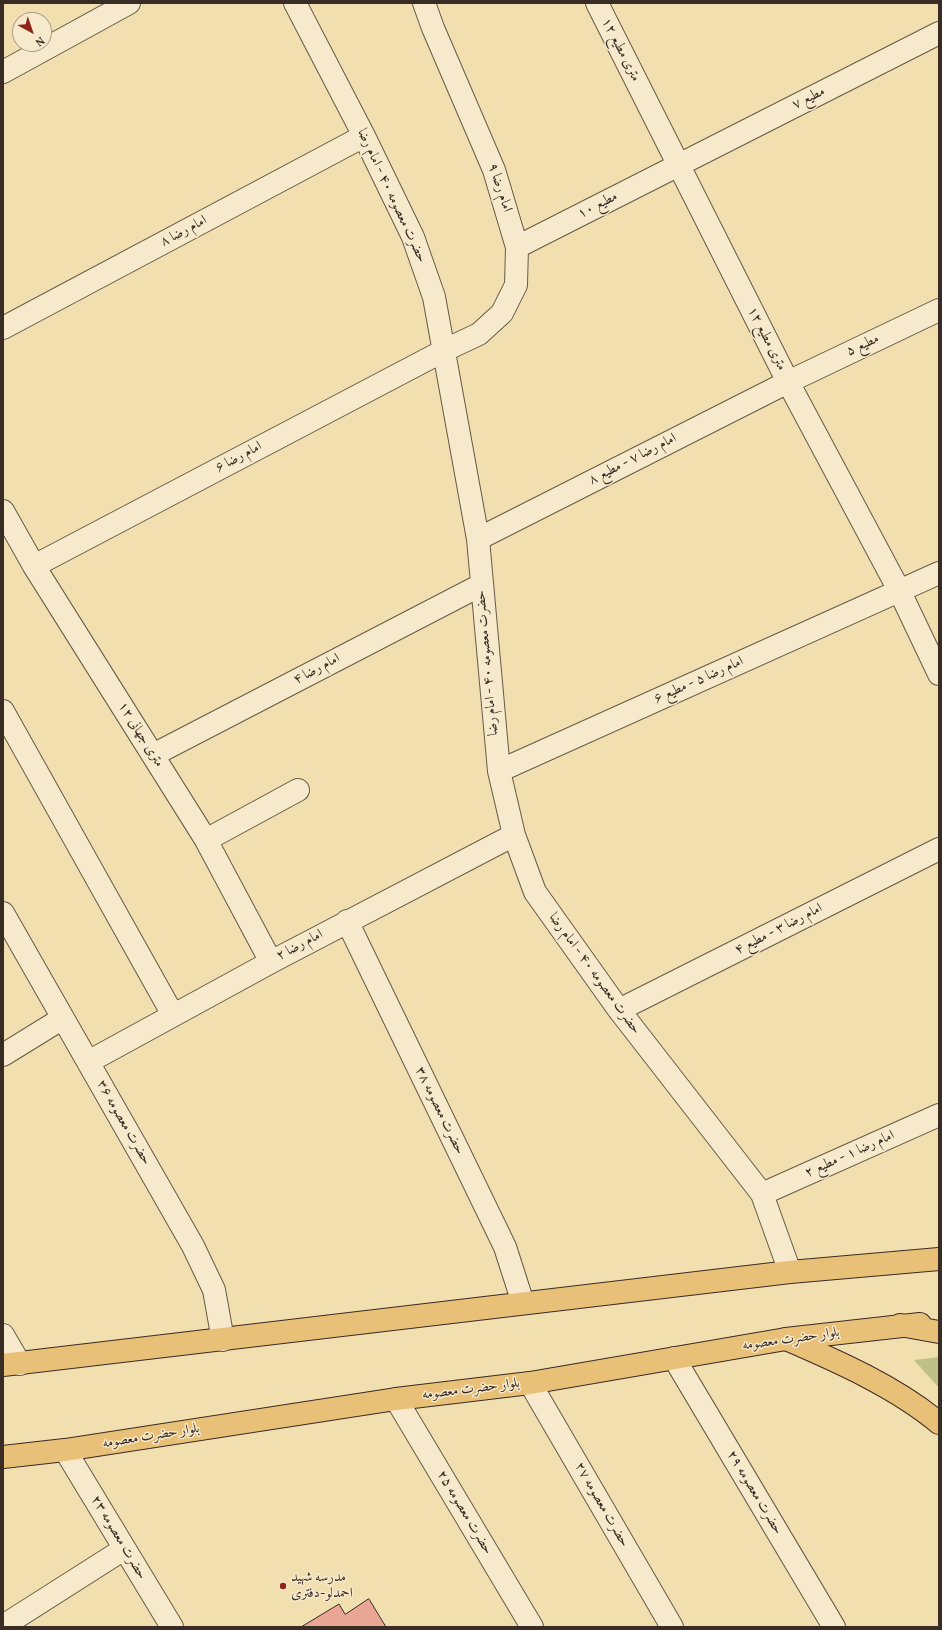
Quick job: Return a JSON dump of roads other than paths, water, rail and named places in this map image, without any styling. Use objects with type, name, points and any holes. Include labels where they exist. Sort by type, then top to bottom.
[{"type":"main road","points":[[12,1364],[790,1272],[939,1259]]},
{"type":"main road","name":"بلوار حضرت معصومه","points":[[3,1457],[65,1450],[396,1399],[530,1383],[786,1338],[939,1322]]},
{"type":"main road","points":[[900,1325],[939,1332]]},
{"type":"main road","points":[[786,1338],[844,1364],[888,1390],[939,1424]]},
{"type":"street","points":[[3,72],[128,3]]},
{"type":"street","name":"حضرت معصومه ۴۰ - امام رضا","points":[[295,3],[364,136],[413,237],[434,296],[445,350],[478,539],[499,771],[514,835],[535,892],[619,1010],[762,1194],[790,1272]]},
{"type":"street","name":"امام رضا ۹","points":[[424,3],[433,28],[494,170],[517,247],[516,285],[502,313],[478,334],[445,350]]},
{"type":"street","name":"۱۲ متری مطیع","points":[[597,3],[788,382],[900,592],[939,674]]},
{"type":"street","name":"مطیع ۷","points":[[678,165],[939,33]]},
{"type":"street","name":"امام رضا ۸","points":[[3,328],[364,136]]},
{"type":"street","name":"مطیع ۱۰","points":[[517,247],[678,165]]},
{"type":"street","name":"مطیع ۵","points":[[788,382],[939,310]]},
{"type":"street","name":"امام رضا ۶","points":[[34,566],[445,350]]},
{"type":"street","name":"امام رضا ۷ - مطیع ۸","points":[[478,539],[788,382]]},
{"type":"street","name":"۱۲ متری جهانی","points":[[3,511],[34,566],[206,840],[271,962]]},
{"type":"street","name":"امام رضا ۵ - مطیع ۶","points":[[499,771],[900,592],[939,573]]},
{"type":"street","name":"امام رضا ۴","points":[[154,755],[481,585]]},
{"type":"street","points":[[3,711],[173,1016]]},
{"type":"street","points":[[206,840],[298,790]]},
{"type":"street","name":"امام رضا ۲","points":[[88,1062],[347,921],[514,835]]},
{"type":"street","name":"امام رضا ۳ - مطیع ۴","points":[[619,1010],[939,849]]},
{"type":"street","name":"حضرت معصومه ۳۶","points":[[3,913],[193,1246],[214,1290],[224,1340]]},
{"type":"street","name":"حضرت معصومه ۳۸","points":[[347,921],[505,1247],[523,1303]]},
{"type":"street","points":[[3,1055],[63,1018]]},
{"type":"street","name":"امام رضا ۱ - مطیع ۲","points":[[762,1194],[939,1116]]},
{"type":"street","points":[[3,1335],[12,1364]]},
{"type":"street","name":"حضرت معصومه ۲۹","points":[[674,1358],[834,1627]]},
{"type":"street","name":"حضرت معصومه ۲۷","points":[[530,1383],[672,1627]]},
{"type":"street","name":"حضرت معصومه ۲۵","points":[[396,1399],[532,1627]]},
{"type":"street","name":"حضرت معصومه ۲۳","points":[[65,1450],[172,1627]]},
{"type":"street","points":[[3,1626],[124,1549]]},
{"type":"place","name":"مدرسه شهید احمدلو-دفتری","points":[[283,1586]]}]
